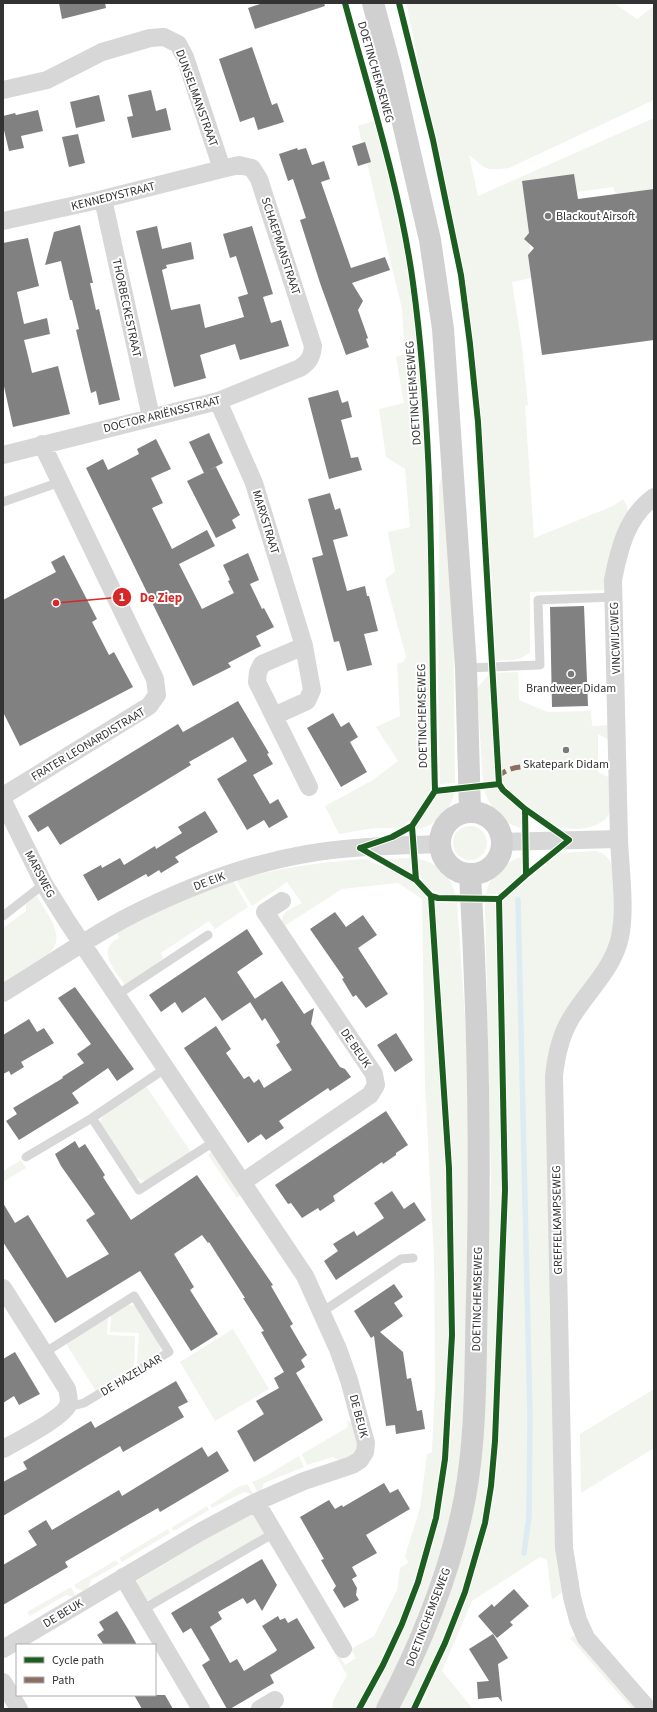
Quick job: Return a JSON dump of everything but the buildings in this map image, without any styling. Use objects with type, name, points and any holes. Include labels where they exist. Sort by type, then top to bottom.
[{"type":"main road","name":"DOETINCHEMSEWEG","points":[[373,3],[390,66],[430,240],[443,328],[466,668],[470,811]]},
{"type":"main road","points":[[470,811],[481,813],[490,818],[498,826],[502,836],[502,842],[500,855],[494,864],[487,870],[477,874],[470,874],[457,871],[449,866],[443,858],[440,838],[443,828],[450,819],[459,814],[470,811]]},
{"type":"main road","name":"DOETINCHEMSEWEG","points":[[387,1709],[422,1636],[454,1545],[464,1503],[471,1448],[475,1375],[479,1138],[470,874]]},
{"type":"street","name":"DUNSELMANSTRAAT","points":[[3,90],[47,80],[102,52],[150,38],[164,37],[178,44],[185,57],[222,169]]},
{"type":"street","name":"SCHAEPMANSTRAAT","points":[[222,169],[239,165],[252,168],[259,179],[311,338],[313,346],[312,355]]},
{"type":"street","name":"KENNEDYSTRAAT","points":[[3,221],[103,199],[222,169]]},
{"type":"street","name":"THORBECKESTRAAT","points":[[103,199],[151,417]]},
{"type":"street","name":"DOCTOR ARIËNSSTRAAT","points":[[3,455],[218,401],[300,368],[308,362],[312,355]]},
{"type":"street","name":"MARXSTRAAT","points":[[218,401],[254,484],[304,646],[312,690],[307,701],[274,716]]},
{"type":"street","name":"FRATER LEONARDISTRAAT","points":[[3,796],[150,706],[157,695],[155,679],[42,444]]},
{"type":"street","name":"VINCWIJCWEG","points":[[619,839],[613,580],[618,552],[630,523],[648,501],[654,497]]},
{"type":"street","points":[[304,646],[262,664],[258,672],[257,682],[309,787]]},
{"type":"street","name":"MARSWEG","points":[[3,801],[44,884],[82,944]]},
{"type":"street","points":[[502,842],[619,839]]},
{"type":"street","name":"GREFFELKAMPSEWEG","points":[[619,839],[622,918],[620,937],[606,969],[569,1021],[556,1058],[554,1076],[564,1548],[567,1576],[572,1597],[578,1620],[586,1638],[648,1709]]},
{"type":"street","name":"DE EIK","points":[[3,994],[124,919],[172,896],[222,875],[269,862],[307,854],[344,849],[440,844]]},
{"type":"street","name":"DE BEUK","points":[[243,1182],[370,1095],[376,1085],[374,1074],[265,912],[282,901]]},
{"type":"street","name":"DE BEUK","points":[[3,1648],[200,1532],[256,1502],[304,1481],[352,1465],[360,1460],[365,1452],[366,1443],[349,1380],[338,1349],[305,1276],[82,944]]},
{"type":"street","points":[[3,1288],[67,1389],[68,1404],[60,1415],[3,1449]]},
{"type":"street","points":[[256,1502],[343,1649]]},
{"type":"street","points":[[123,1577],[201,1709]]},
{"type":"street","points":[[5,1688],[19,1709]]},
{"type":"lane","points":[[3,502],[60,482]]},
{"type":"lane","points":[[466,668],[540,665],[538,600],[614,597]]},
{"type":"lane","points":[[3,916],[44,884]]},
{"type":"lane","points":[[117,995],[208,935]]},
{"type":"lane","points":[[26,1157],[92,1118],[166,1068]]},
{"type":"lane","points":[[92,1118],[139,1190],[215,1141]]},
{"type":"lane","points":[[322,1312],[401,1258],[413,1258]]},
{"type":"lane","name":"DE HAZELAAR","points":[[44,1353],[134,1296],[169,1352],[84,1404],[68,1404]]},
{"type":"lane","points":[[142,1610],[274,1533]]},
{"type":"shaded area","points":[[406,3],[614,3],[637,19],[654,6],[654,100],[509,168],[487,168],[479,164],[469,155],[478,196],[654,118],[654,189],[616,194],[613,187],[577,192],[574,174],[522,181],[529,233],[526,237],[526,241],[530,244],[531,278],[512,282],[522,347],[528,405],[525,406],[534,538],[613,506],[623,499],[627,506],[628,512],[607,590],[530,592],[530,652],[514,660],[495,661],[492,583],[477,385],[468,296]]},
{"type":"shaded area","points":[[377,120],[399,197],[413,262],[428,380],[431,785],[424,803],[416,815],[412,820],[401,827],[372,829],[339,834],[325,806],[373,780],[398,761],[376,727],[400,716],[397,664],[403,662],[406,657],[385,579],[395,571],[388,532],[410,527],[405,469],[386,457],[379,409],[404,403],[396,357],[405,354],[402,309],[358,126]]},
{"type":"shaded area","points":[[442,472],[453,606],[455,783],[440,784],[438,688],[439,489]]},
{"type":"shaded area","points":[[518,672],[519,700],[548,712],[591,711],[592,726],[611,725],[611,741],[598,734],[598,772],[612,779],[613,798],[612,808],[608,816],[599,824],[579,829],[559,827],[545,820],[519,801],[502,781],[496,673]]},
{"type":"shaded area","points":[[490,673],[495,781],[483,782],[477,688]]},
{"type":"shaded area","points":[[495,788],[521,810],[522,828],[503,819],[493,808],[484,789]]},
{"type":"shaded area","points":[[454,791],[450,804],[442,816],[430,825],[417,829],[417,824],[437,795],[440,792]]},
{"type":"shaded area","points":[[467,826],[473,826],[482,831],[486,837],[486,849],[482,855],[473,860],[467,860],[458,855],[453,846],[453,840],[458,831]]},
{"type":"shaded area","points":[[596,851],[604,854],[610,861],[614,872],[613,932],[606,954],[561,1024],[557,1555],[562,1592],[552,1600],[547,1560],[540,1557],[472,1601],[442,1671],[473,1709],[419,1709],[438,1668],[467,1596],[492,1503],[498,1452],[508,1196],[503,902],[559,853]]},
{"type":"shaded area","points":[[521,857],[521,874],[498,894],[486,894],[490,882],[498,871],[509,862]]},
{"type":"shaded area","points":[[410,858],[411,874],[388,860],[389,859]]},
{"type":"shaded area","points":[[366,859],[393,871],[411,882],[424,895],[429,904],[446,1164],[449,1373],[443,1457],[433,1521],[400,1620],[384,1657],[356,1709],[332,1709],[333,1701],[347,1675],[336,1656],[339,1655],[345,1665],[356,1658],[351,1649],[374,1636],[397,1590],[400,1568],[408,1563],[405,1556],[420,1508],[427,1454],[432,1452],[435,1385],[434,1258],[425,1086],[422,899],[398,883],[342,889],[283,927],[282,918],[284,914],[302,903],[287,882],[252,906],[236,880],[300,866]]},
{"type":"shaded area","points":[[417,859],[424,860],[437,866],[451,883],[456,896],[440,893],[428,886],[420,875]]},
{"type":"shaded area","points":[[233,881],[248,907],[215,929],[209,921],[161,953],[163,957],[162,960],[125,985],[112,967],[108,954],[108,948],[119,938],[117,933],[184,899]]},
{"type":"shaded area","points":[[37,896],[50,917],[56,932],[54,947],[49,953],[51,956],[3,985],[3,928],[26,911],[26,904]]},
{"type":"shaded area","points":[[435,903],[457,903],[465,1018],[470,1128],[467,1361],[460,1461],[453,1506],[442,1553],[416,1626],[376,1709],[363,1709],[390,1657],[428,1562],[440,1515],[449,1458],[453,1403],[455,1320],[453,1188]]},
{"type":"shaded area","points":[[485,903],[496,903],[501,1177],[501,1231],[494,1407],[489,1478],[486,1501],[475,1548],[460,1596],[442,1642],[411,1709],[398,1709],[437,1625],[486,1338],[491,1181]]},
{"type":"shaded area","points":[[146,1086],[191,1152],[149,1180],[144,1181],[135,1177],[101,1126],[100,1121],[105,1114]]},
{"type":"shaded area","points":[[213,1151],[242,1194],[237,1198],[208,1155]]},
{"type":"shaded area","points":[[21,1160],[26,1168],[3,1182],[3,1171]]},
{"type":"shaded area","points":[[128,1305],[135,1306],[161,1346],[159,1353],[137,1366],[139,1333],[110,1332],[111,1315]]},
{"type":"shaded area","points":[[108,1317],[107,1335],[135,1336],[134,1369],[96,1391],[66,1344]]},
{"type":"shaded area","points":[[233,1329],[269,1389],[215,1421],[180,1362]]},
{"type":"shaded area","points":[[654,1389],[654,1448],[581,1493],[580,1434]]},
{"type":"shaded area","points":[[347,1420],[353,1424],[358,1445],[354,1455],[341,1461],[333,1457],[307,1465],[302,1454],[348,1427]]},
{"type":"shaded area","points":[[299,1456],[304,1467],[264,1483],[261,1492],[258,1493],[252,1482],[264,1477]]},
{"type":"shaded area","points":[[247,1484],[254,1495],[244,1492],[212,1508],[210,1505],[238,1487]]},
{"type":"shaded area","points":[[207,1506],[209,1510],[174,1531],[171,1528]]},
{"type":"shaded area","points":[[254,1513],[266,1533],[156,1598],[144,1601],[133,1583],[216,1533]]},
{"type":"shaded area","points":[[168,1529],[170,1533],[122,1562],[119,1558]]},
{"type":"shaded area","points":[[116,1560],[119,1564],[91,1580],[88,1589],[85,1591],[77,1589],[74,1585]]},
{"type":"shaded area","points":[[71,1587],[76,1597],[66,1595],[30,1616],[27,1612]]},
{"type":"shaded area","points":[[575,1635],[639,1709],[632,1709],[570,1638]]},
{"type":"waterway","points":[[518,900],[530,1416],[529,1516],[524,1553]]},
{"type":"marked path","points":[[498,777],[502,773],[512,769],[523,767],[540,767]]},
{"type":"cycle path","points":[[345,3],[384,142],[400,212],[413,283],[420,346],[429,473],[435,791]]},
{"type":"cycle path","points":[[399,3],[433,140],[461,275],[470,344],[478,422],[499,784]]},
{"type":"cycle path","points":[[499,784],[503,790],[525,809],[526,875],[499,899],[438,898],[431,896],[416,880],[412,826],[435,791],[499,784]]},
{"type":"cycle path","points":[[525,809],[569,840],[526,875]]},
{"type":"cycle path","points":[[360,848],[392,837],[412,826]]},
{"type":"cycle path","points":[[360,848],[416,880]]},
{"type":"cycle path","points":[[359,1709],[383,1665],[402,1624],[418,1582],[436,1518],[445,1459],[452,1335],[449,1168],[431,896]]},
{"type":"cycle path","points":[[414,1709],[445,1643],[465,1592],[485,1523],[491,1486],[495,1441],[505,1190],[499,899]]},
{"type":"place","name":"Blackout Airsoft","points":[[548,216]]},
{"type":"place","name":"De Ziep","points":[[56,603]]},
{"type":"place","name":"Brandweer Didam","points":[[571,674]]},
{"type":"place","name":"Skatepark Didam","points":[[566,750]]}]
